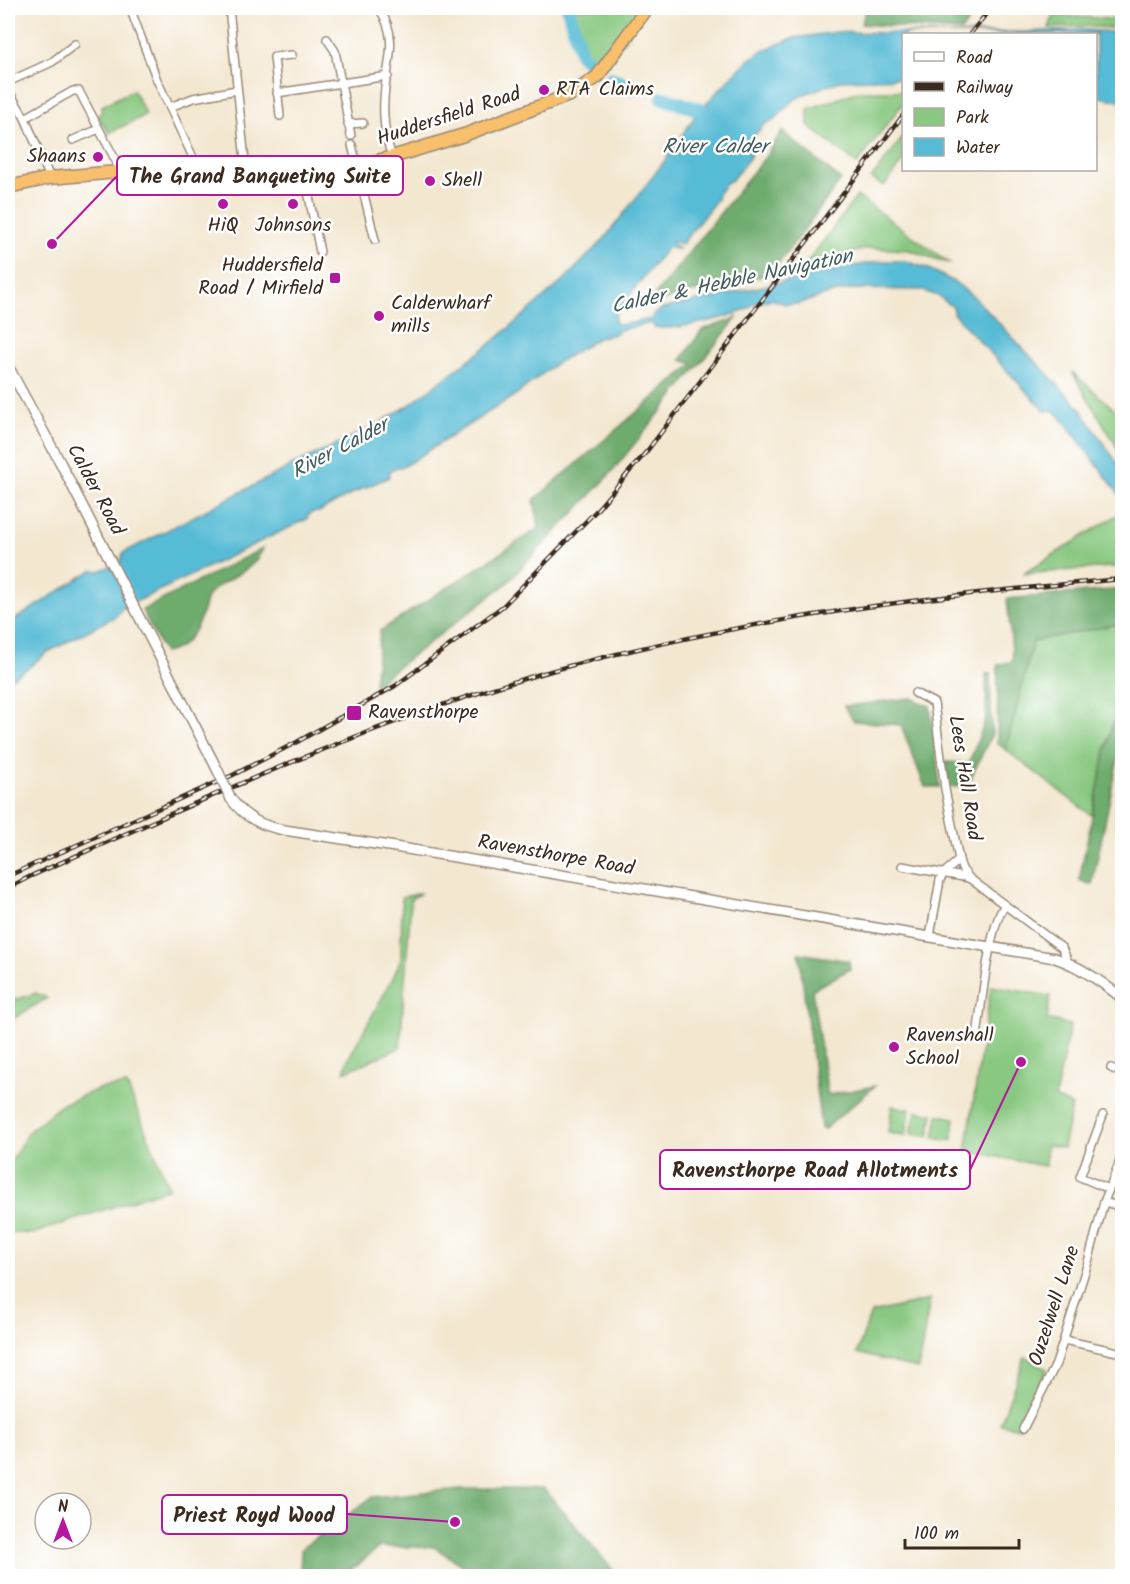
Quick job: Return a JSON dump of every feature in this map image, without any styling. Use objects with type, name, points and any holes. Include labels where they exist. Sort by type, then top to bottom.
[{"type":"highway","name":"Huddersfield Road","points":[[8,187],[50,178],[140,170],[274,181],[359,166],[392,157],[464,135],[572,93],[597,77],[647,8]]},
{"type":"street","points":[[130,8],[157,80],[197,165],[197,174]]},
{"type":"street","points":[[229,8],[247,180]]},
{"type":"street","points":[[379,8],[389,32],[391,45],[385,87],[384,128],[392,157]]},
{"type":"street","points":[[327,39],[335,51],[351,136]]},
{"type":"street","points":[[8,82],[52,62],[75,44]]},
{"type":"street","points":[[280,116],[274,57],[292,55]]},
{"type":"street","points":[[277,93],[388,76]]},
{"type":"street","points":[[8,90],[25,118],[50,178]]},
{"type":"street","points":[[170,107],[193,98],[237,90]]},
{"type":"street","points":[[25,118],[79,91],[116,161],[118,171]]},
{"type":"street","points":[[348,124],[363,123]]},
{"type":"street","points":[[73,140],[99,129]]},
{"type":"street","points":[[352,145],[359,166],[375,240]]},
{"type":"street","points":[[305,176],[320,252]]},
{"type":"street","name":"Calder Road","points":[[8,369],[148,632]]},
{"type":"street","name":"Ravensthorpe Road","points":[[148,632],[231,799],[240,810],[271,828],[991,946],[1068,962]]},
{"type":"street","name":"Lees Hall Road","points":[[915,693],[934,703],[945,789],[962,869],[969,878],[1062,948],[1068,962],[1100,981],[1122,998]]},
{"type":"street","points":[[930,936],[940,880],[944,873],[959,860]]},
{"type":"street","name":"Lees Hall Road","points":[[902,866],[969,878]]},
{"type":"street","points":[[977,1038],[991,946],[999,912],[1005,905]]},
{"type":"street","points":[[1111,1068],[1122,1073]]},
{"type":"street","points":[[1103,1115],[1080,1177],[1109,1189]]},
{"type":"street","name":"Ouzelwell Lane","points":[[1023,1429],[1056,1364],[1104,1202],[1122,1156]]},
{"type":"street","points":[[1104,1202],[1122,1208]]},
{"type":"street","points":[[1064,1340],[1122,1353]]},
{"type":"green space","points":[[566,8],[648,8],[597,77],[578,55]]},
{"type":"green space","points":[[867,8],[980,8],[961,31],[861,24]]},
{"type":"green space","points":[[1054,15],[1122,20],[1122,29],[1084,26],[1049,28]]},
{"type":"green space","points":[[133,90],[146,115],[109,133],[98,116],[102,112],[102,106]]},
{"type":"green space","points":[[859,91],[902,91],[902,105],[857,164],[808,126],[808,109]]},
{"type":"green space","points":[[782,131],[841,180],[771,274],[647,305],[766,156]]},
{"type":"green space","points":[[902,138],[902,162],[884,186],[871,179]]},
{"type":"green space","points":[[857,196],[951,264],[909,250],[870,248],[805,265]]},
{"type":"green space","points":[[737,318],[606,479],[506,584],[374,685],[380,631],[539,528],[534,500],[693,364],[681,360],[702,330]]},
{"type":"green space","points":[[1072,372],[1122,416],[1122,455]]},
{"type":"green space","points":[[1117,515],[1122,521],[1122,566],[1023,574]]},
{"type":"green space","points":[[263,548],[254,563],[247,569],[210,593],[190,638],[179,648],[164,653],[142,610]]},
{"type":"green space","points":[[1122,589],[1122,625],[1033,641],[1006,750],[997,743],[998,665],[1013,661],[1007,599]]},
{"type":"green space","points":[[1122,625],[1122,689],[1092,816],[1006,750],[1033,641]]},
{"type":"green space","points":[[986,674],[990,674],[992,734],[967,786],[949,787],[945,762],[969,763],[986,718]]},
{"type":"green space","points":[[1122,689],[1122,740],[1092,885],[1079,880],[1106,749]]},
{"type":"green space","points":[[911,698],[930,706],[940,787],[925,787],[901,725],[854,721],[844,706]]},
{"type":"green space","points":[[421,893],[411,899],[400,1048],[344,1072],[348,1059],[394,976],[401,958],[402,897]]},
{"type":"green space","points":[[799,953],[849,961],[850,969],[812,990],[828,1095],[875,1086],[825,1129],[821,1128]]},
{"type":"green space","points":[[991,986],[1050,996],[1047,1019],[1070,1025],[1055,1098],[1072,1106],[1063,1148],[1047,1145],[1045,1166],[966,1151]]},
{"type":"green space","points":[[36,993],[47,998],[8,1022],[8,1002]]},
{"type":"green space","points":[[127,1085],[169,1188],[32,1234],[8,1232],[8,1167],[28,1132],[61,1105],[101,1088]]},
{"type":"green space","points":[[892,1106],[910,1109],[906,1135],[888,1133]]},
{"type":"green space","points":[[916,1111],[933,1114],[929,1137],[911,1134]]},
{"type":"green space","points":[[938,1115],[955,1118],[952,1141],[934,1138]]},
{"type":"green space","points":[[930,1300],[918,1369],[857,1353],[871,1313]]},
{"type":"green space","points":[[1025,1357],[1047,1369],[1020,1428],[1000,1424]]},
{"type":"green space","points":[[460,1489],[544,1489],[612,1569],[612,1576],[479,1576],[434,1547],[380,1547],[343,1576],[300,1576],[301,1549],[372,1497]]},
{"type":"water","points":[[1087,30],[1122,33],[1122,102],[1097,96],[1097,33],[983,33]]},
{"type":"water","name":"River Calder","points":[[837,32],[902,33],[902,78],[843,80],[802,95],[773,121],[766,123],[753,137],[750,157],[730,182],[726,183],[717,199],[681,245],[673,241],[672,244],[679,249],[667,248],[620,307],[615,315],[615,323],[620,325],[651,319],[662,309],[882,261],[905,261],[929,269],[956,283],[976,299],[1079,407],[1122,470],[1122,498],[1061,417],[1052,410],[1045,411],[953,313],[954,308],[938,296],[921,290],[853,289],[798,304],[785,304],[772,299],[752,304],[751,307],[742,311],[703,323],[663,328],[654,327],[652,323],[620,330],[615,334],[598,338],[555,364],[517,394],[403,467],[397,467],[389,472],[389,477],[319,512],[313,512],[308,515],[307,519],[121,609],[116,616],[48,652],[27,669],[8,680],[8,624],[92,570],[100,571],[121,561],[123,553],[297,463],[369,429],[408,406],[495,340],[563,281],[604,239],[664,162],[697,113],[745,63],[763,50],[794,38]]},
{"type":"waterway","points":[[568,8],[581,54],[593,66]]},
{"type":"waterway","points":[[611,78],[632,88]]},
{"type":"waterway","points":[[663,98],[716,115]]},
{"type":"railway","points":[[971,33],[991,8]]},
{"type":"railway","points":[[8,876],[233,775],[297,742],[395,686],[503,606],[595,512],[647,451],[902,117]]},
{"type":"railway","points":[[8,888],[296,760],[431,709],[569,666],[706,634],[844,610],[1122,579]]},
{"type":"place","name":"RTA Claims","points":[[544,90]]},
{"type":"place","name":"Shaans","points":[[98,157]]},
{"type":"place","name":"Shell","points":[[430,181]]},
{"type":"place","name":"HiQ","points":[[223,204]]},
{"type":"place","name":"Johnsons","points":[[293,204]]},
{"type":"place","name":"The Grand Banqueting Suite","points":[[52,244]]},
{"type":"place","name":"Huddersfield Road / Mirfield","points":[[335,278]]},
{"type":"place","name":"Calderwharf mills","points":[[379,316]]},
{"type":"place","name":"Ravensthorpe","points":[[354,713]]},
{"type":"place","name":"Ravenshall School","points":[[894,1047]]},
{"type":"place","name":"Ravensthorpe Road Allotments","points":[[1021,1062]]},
{"type":"place","name":"Priest Royd Wood","points":[[455,1522]]},
{"type":"water label","name":"Calder & Hebble Navigation","points":[[732,282]]}]
